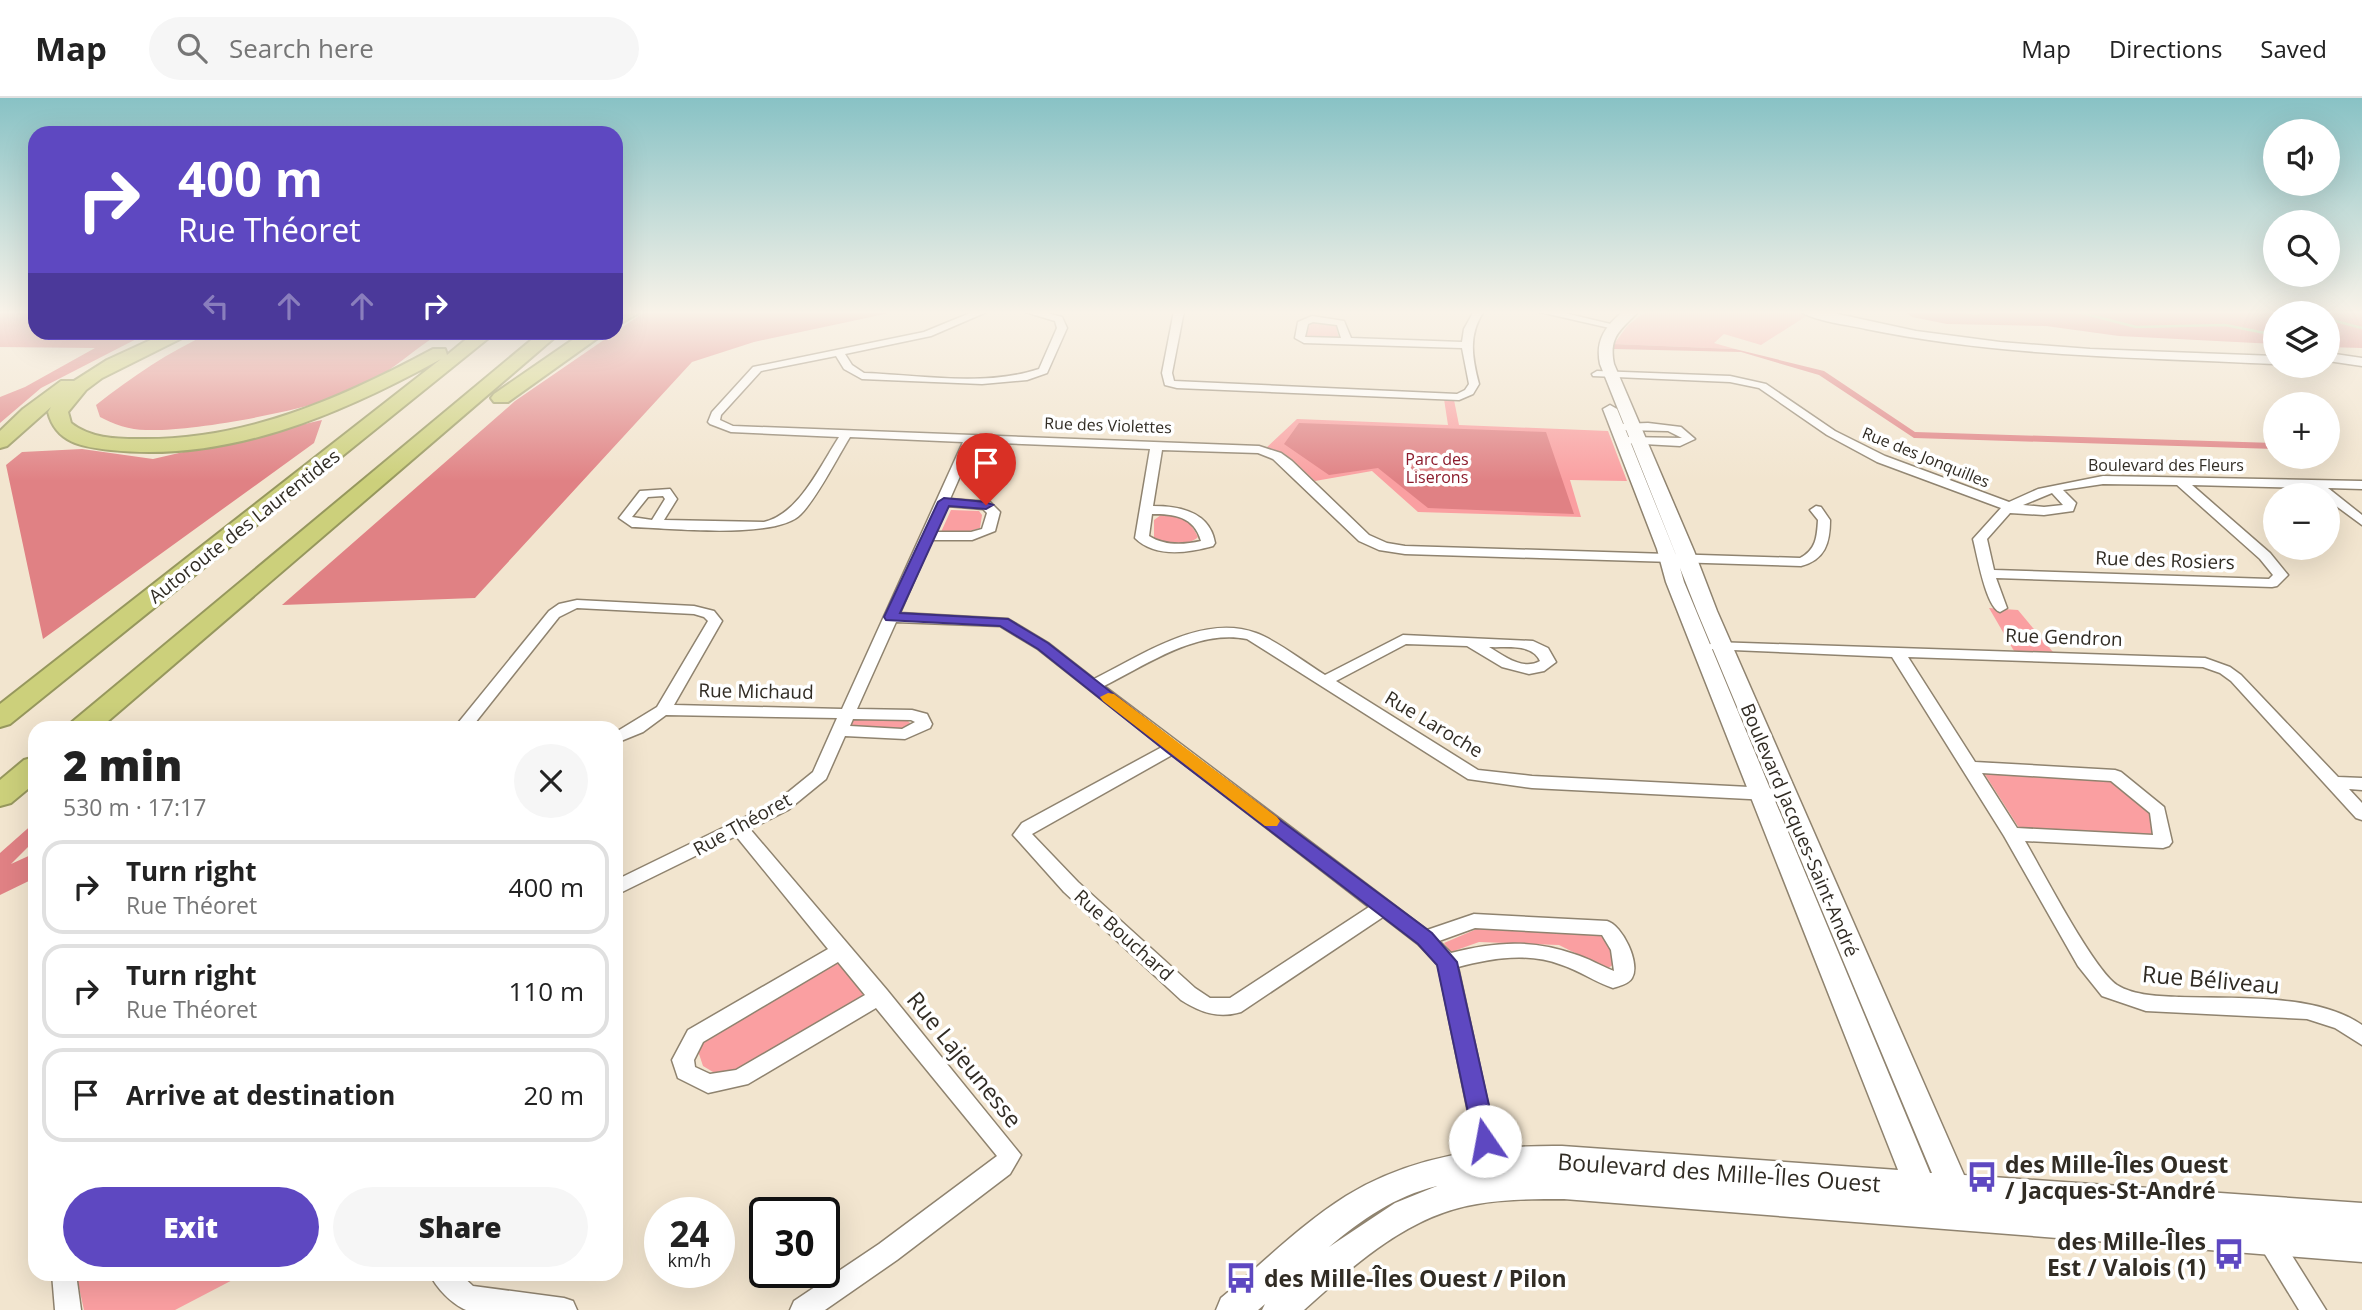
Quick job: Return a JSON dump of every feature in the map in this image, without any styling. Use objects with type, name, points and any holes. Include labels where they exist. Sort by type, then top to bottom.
[{"type":"highway","points":[[0,442],[30,414],[99,368]]},
{"type":"highway","points":[[110,368],[75,389],[58,412],[62,426],[86,439],[130,446],[182,444],[241,435],[301,418],[352,399],[414,368]]},
{"type":"highway","name":"Autoroute des Laurentides","points":[[0,718],[442,368]]},
{"type":"highway","points":[[90,721],[511,368]]},
{"type":"highway","points":[[405,459],[545,368]]},
{"type":"highway","points":[[0,796],[28,773]]},
{"type":"street","name":"Rue des Violettes","points":[[764,368],[757,369],[716,414],[714,422],[731,429],[1247,449],[1277,456],[1289,464],[1360,534],[1384,547],[1785,562],[1808,560],[1817,556],[1821,549],[1824,520],[1816,510]]},
{"type":"street","points":[[849,368],[862,376],[1006,381],[1032,377],[1043,372],[1045,368]]},
{"type":"street","points":[[1168,368],[1170,383],[1177,385],[1459,397],[1469,392],[1474,384],[1470,368]]},
{"type":"street","name":"Boulevard Jacques-Saint-André","points":[[1599,368],[1711,646],[1774,794],[1960,1203]]},
{"type":"street","name":"Boulevard Jacques-Saint-André","points":[[1604,368],[1604,374]]},
{"type":"street","name":"Rue des Jonquilles","points":[[1604,374],[1730,379],[1762,386],[1853,446],[2010,507]]},
{"type":"street","points":[[656,523],[764,526],[782,522],[796,513],[847,433]]},
{"type":"street","name":"Rue Théoret","points":[[623,885],[782,806],[820,775],[971,438]]},
{"type":"street","points":[[1148,510],[1183,511],[1196,520],[1208,537],[1208,543],[1194,548],[1154,546],[1142,538],[1157,445]]},
{"type":"street","name":"Boulevard des Fleurs","points":[[2000,608],[1980,539],[2010,507],[2055,489],[2104,480],[2281,483]]},
{"type":"street","name":"Rue des Rosiers","points":[[1988,574],[2272,583],[2281,575],[2265,556],[2178,480]]},
{"type":"street","name":"Boulevard des Fleurs","points":[[2340,485],[2362,485]]},
{"type":"street","points":[[2010,507],[2044,511],[2069,508],[2070,503],[2055,489]]},
{"type":"street","points":[[927,536],[972,536],[988,531],[993,512],[986,505],[944,502]]},
{"type":"street","points":[[2340,504],[2362,521]]},
{"type":"street","points":[[468,721],[554,614],[564,607],[576,604],[694,610],[709,614],[715,621],[663,710],[637,729],[623,735]]},
{"type":"street","points":[[891,617],[1003,622],[1043,646],[1425,939],[1447,962],[1485,1141],[1498,1174]]},
{"type":"street","name":"Rue Laroche","points":[[1093,685],[1189,638],[1228,631],[1252,636],[1474,775],[1532,782],[1774,794]]},
{"type":"street","points":[[1325,681],[1403,639],[1469,641]]},
{"type":"street","name":"Rue Gendron","points":[[1711,646],[2204,663],[2225,670],[2236,678],[2362,814]]},
{"type":"street","name":"Rue Béliveau","points":[[1897,652],[2012,834],[2085,961],[2109,990],[2146,1003],[2307,1011],[2342,1022],[2362,1036]]},
{"type":"street","name":"Rue Michaud","points":[[663,710],[847,714]]},
{"type":"street","points":[[839,731],[905,734],[925,724],[921,718],[912,715],[847,714]]},
{"type":"street","name":"Rue Bouchard","points":[[1173,748],[1028,827],[1022,835],[1071,887],[1188,994],[1207,1006],[1234,1006],[1385,906]]},
{"type":"street","points":[[1968,767],[2115,776],[2158,811],[2162,842],[2012,834]]},
{"type":"street","points":[[2335,783],[2362,784]]},
{"type":"street","name":"Boulevard Jacques-Saint-André","points":[[1774,794],[1926,1200]]},
{"type":"street","name":"Rue Lajeunesse","points":[[740,829],[1010,1155],[1002,1167],[888,1252],[803,1310]]},
{"type":"street","points":[[1425,939],[1474,921],[1607,928],[1617,938],[1624,975],[1613,980],[1574,959],[1545,951],[1492,949],[1447,962]]},
{"type":"street","points":[[842,950],[695,1035],[683,1060],[685,1072],[708,1084],[740,1078],[880,996]]},
{"type":"street","name":"Boulevard des Mille-Îles Ouest","points":[[1233,1310],[1357,1206],[1433,1174],[1498,1174],[1564,1185],[1926,1200],[2269,1241],[2362,1247]]},
{"type":"street","name":"Boulevard des Mille-Îles Ouest","points":[[1279,1310],[1353,1245],[1393,1219],[1498,1174]]},
{"type":"street","name":"Boulevard des Mille-Îles Ouest","points":[[1960,1203],[2251,1211],[2362,1217]]},
{"type":"street","points":[[2251,1211],[2313,1310]]},
{"type":"street","points":[[65,1281],[68,1310]]},
{"type":"street","points":[[449,1281],[467,1298],[564,1310]]},
{"type":"green space","points":[[60,368],[81,368],[41,388],[0,423],[0,397]]},
{"type":"green space","points":[[148,368],[392,368],[347,394],[291,410],[226,423],[146,430],[116,424],[100,417],[96,405]]},
{"type":"green space","points":[[564,368],[687,368],[475,598],[282,605],[515,401]]},
{"type":"green space","points":[[1794,368],[1824,371],[1915,432],[2263,443],[2263,449],[1914,438],[1819,375]]},
{"type":"green space","name":"Parc des Liserons","points":[[1444,399],[1454,400],[1459,425],[1608,431],[1627,481],[1570,480],[1581,517],[1418,512],[1372,471],[1315,481],[1290,458],[1266,448],[1297,419],[1448,425]]},
{"type":"green space","points":[[322,420],[314,443],[43,639],[6,465],[22,452],[82,449],[153,459]]},
{"type":"green space","name":"Parc des Liserons","points":[[1299,423],[1546,432],[1574,514],[1428,508],[1378,468],[1329,475],[1284,444]]},
{"type":"green space","points":[[951,510],[979,511],[982,515],[980,528],[966,532],[941,532]]},
{"type":"green space","points":[[1161,515],[1184,519],[1198,537],[1176,544],[1154,538],[1154,520]]},
{"type":"green space","points":[[1989,608],[2018,610],[2053,652],[2014,651]]},
{"type":"green space","points":[[852,719],[906,719],[911,724],[905,728],[849,727]]},
{"type":"green space","points":[[1984,773],[2112,780],[2151,811],[2154,837],[2021,831]]},
{"type":"green space","points":[[28,828],[28,847],[11,864],[28,856],[28,881],[0,895],[0,853]]},
{"type":"green space","points":[[1479,928],[1597,934],[1609,941],[1614,964],[1607,969],[1559,945],[1479,942],[1451,952],[1444,943]]},
{"type":"green space","points":[[837,961],[866,995],[741,1070],[718,1075],[703,1066],[697,1048],[705,1038]]},
{"type":"green space","points":[[78,1281],[231,1281],[175,1310],[84,1310]]},
{"type":"slow traffic","points":[[1108,697],[1271,821]]},
{"type":"place","name":"des Mille-Îles Ouest / Jacques-St-André","points":[[1982,1177]]},
{"type":"place","name":"des Mille-Îles Est / Valois (1)","points":[[2229,1254]]},
{"type":"place","name":"des Mille-Îles Ouest / Pilon","points":[[1241,1278]]},
{"type":"route","points":[[986,505],[944,502],[891,617],[1003,622],[1043,646],[1425,939],[1447,962],[1485,1141]]}]
